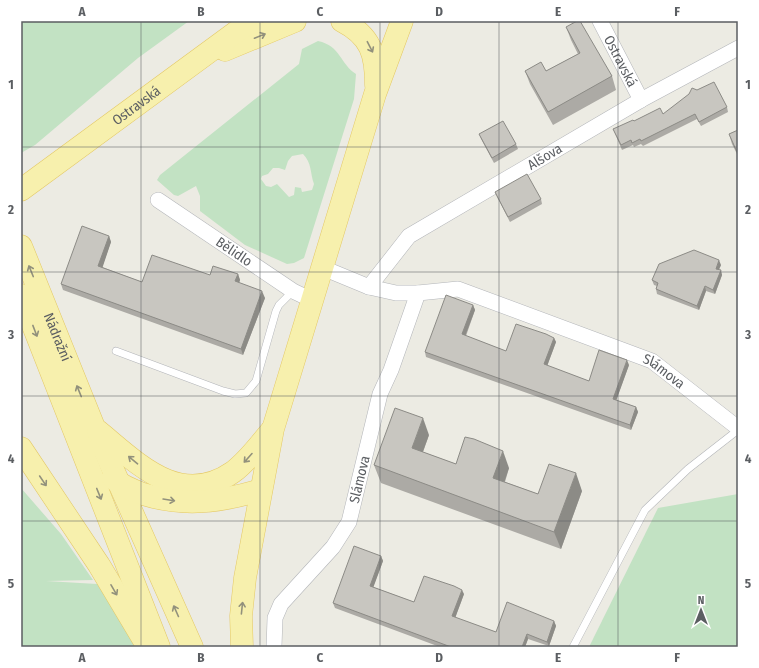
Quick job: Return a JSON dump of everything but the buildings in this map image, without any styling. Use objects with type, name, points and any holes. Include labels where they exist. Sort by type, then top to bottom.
[{"type":"main road","points":[[198,61],[295,21]]},
{"type":"main road","points":[[342,21],[353,27],[362,35],[371,47],[376,65],[375,94]]},
{"type":"main road","points":[[242,647],[241,616],[245,578],[273,429],[375,94],[402,21]]},
{"type":"main road","name":"Ostravská","points":[[21,190],[45,174],[246,24]]},
{"type":"main road","name":"Nádražní","points":[[21,246],[118,484],[192,647]]},
{"type":"main road","points":[[21,295],[159,647]]},
{"type":"main road","points":[[94,427],[138,464],[158,478],[173,484],[191,486],[213,481],[233,472],[245,462],[273,429]]},
{"type":"main road","points":[[80,445],[118,484],[156,498],[199,503],[232,499],[261,490]]},
{"type":"main road","points":[[21,448],[99,565],[148,647]]},
{"type":"street","name":"Ostravská","points":[[600,21],[642,100]]},
{"type":"street","name":"Alšova","points":[[369,287],[409,236],[642,100],[738,48]]},
{"type":"street","name":"Bělidlo","points":[[158,200],[293,291],[312,300]]},
{"type":"street","name":"Slámova","points":[[323,268],[369,287],[396,293],[458,290],[652,361],[738,429]]},
{"type":"street","name":"Slámova","points":[[274,647],[275,618],[281,604],[333,547],[349,522],[380,394],[392,370],[418,293]]},
{"type":"lane","points":[[116,351],[223,391],[235,394],[246,393],[256,381],[279,305],[293,291]]},
{"type":"lane","points":[[573,647],[645,510],[688,469],[738,429]]},
{"type":"green space","points":[[21,21],[189,21],[138,58],[35,145],[21,153]]},
{"type":"green space","points":[[318,41],[326,43],[336,51],[356,74],[354,99],[304,258],[294,263],[287,264],[245,245],[200,211],[200,196],[196,186],[178,196],[174,195],[157,180],[160,175],[299,64],[302,49]],"holes":[[[303,154],[306,157],[314,184],[312,190],[302,192],[301,188],[295,187],[294,195],[289,197],[277,184],[271,187],[266,186],[261,179],[262,176],[268,174],[273,168],[285,170],[288,161],[292,156]]]},
{"type":"green space","points":[[21,488],[61,534],[93,580],[46,581],[97,584],[128,628],[135,647],[21,647]]},
{"type":"green space","points":[[738,494],[738,647],[589,647],[658,508]]}]
